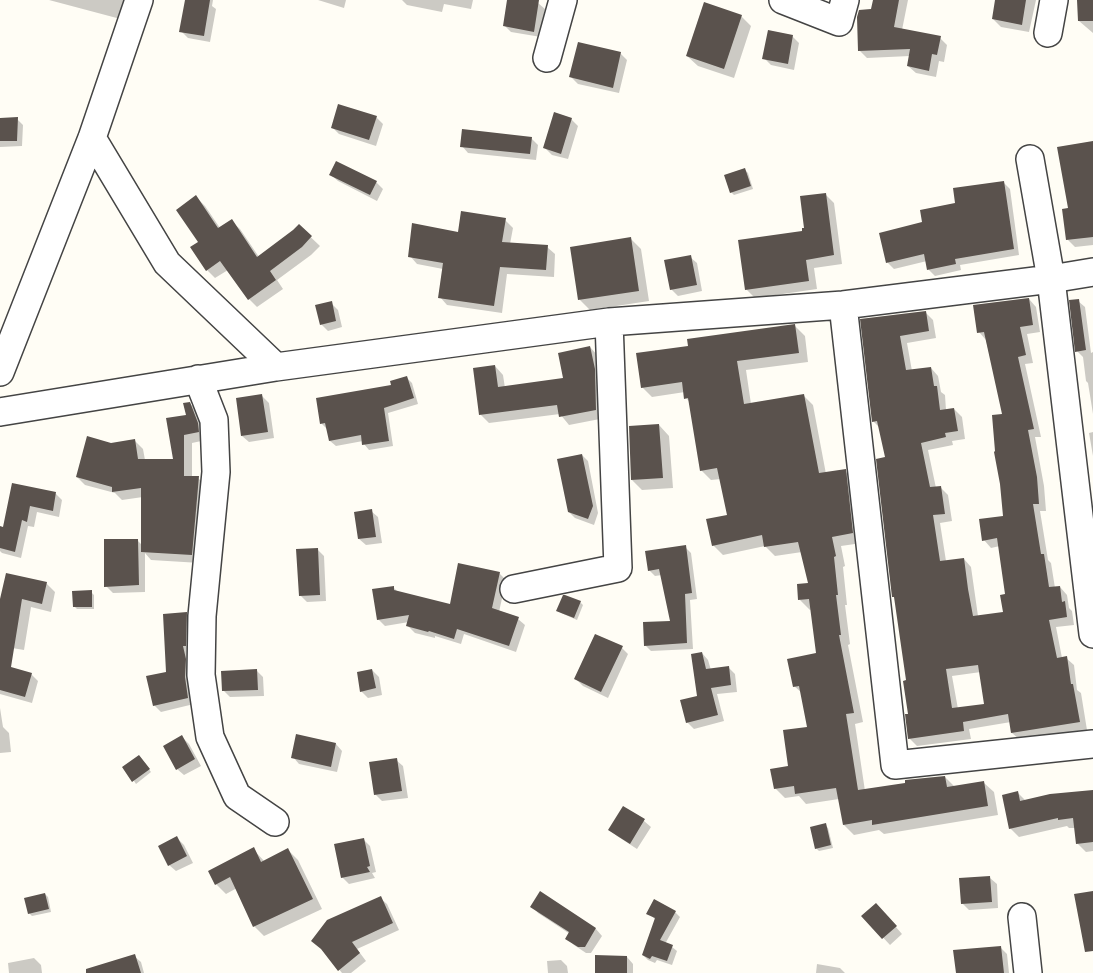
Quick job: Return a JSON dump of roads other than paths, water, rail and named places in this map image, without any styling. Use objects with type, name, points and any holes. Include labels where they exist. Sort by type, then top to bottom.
[{"type":"street","points":[[0,372],[92,138],[139,0]]},
{"type":"street","points":[[547,58],[563,0]]},
{"type":"street","points":[[783,0],[839,22],[845,0]]},
{"type":"street","points":[[1048,33],[1054,0]]},
{"type":"street","points":[[92,138],[167,263],[276,367]]},
{"type":"street","points":[[1030,159],[1051,279],[1093,634]]},
{"type":"street","points":[[0,412],[276,367],[609,322],[843,305],[1093,272]]},
{"type":"street","points":[[843,305],[895,765],[1093,744]]},
{"type":"street","points":[[514,589],[618,568],[609,322]]},
{"type":"street","points":[[198,379],[214,420],[216,462],[202,616],[201,675],[210,737],[237,796],[275,822]]},
{"type":"street","points":[[1022,917],[1028,973]]}]
